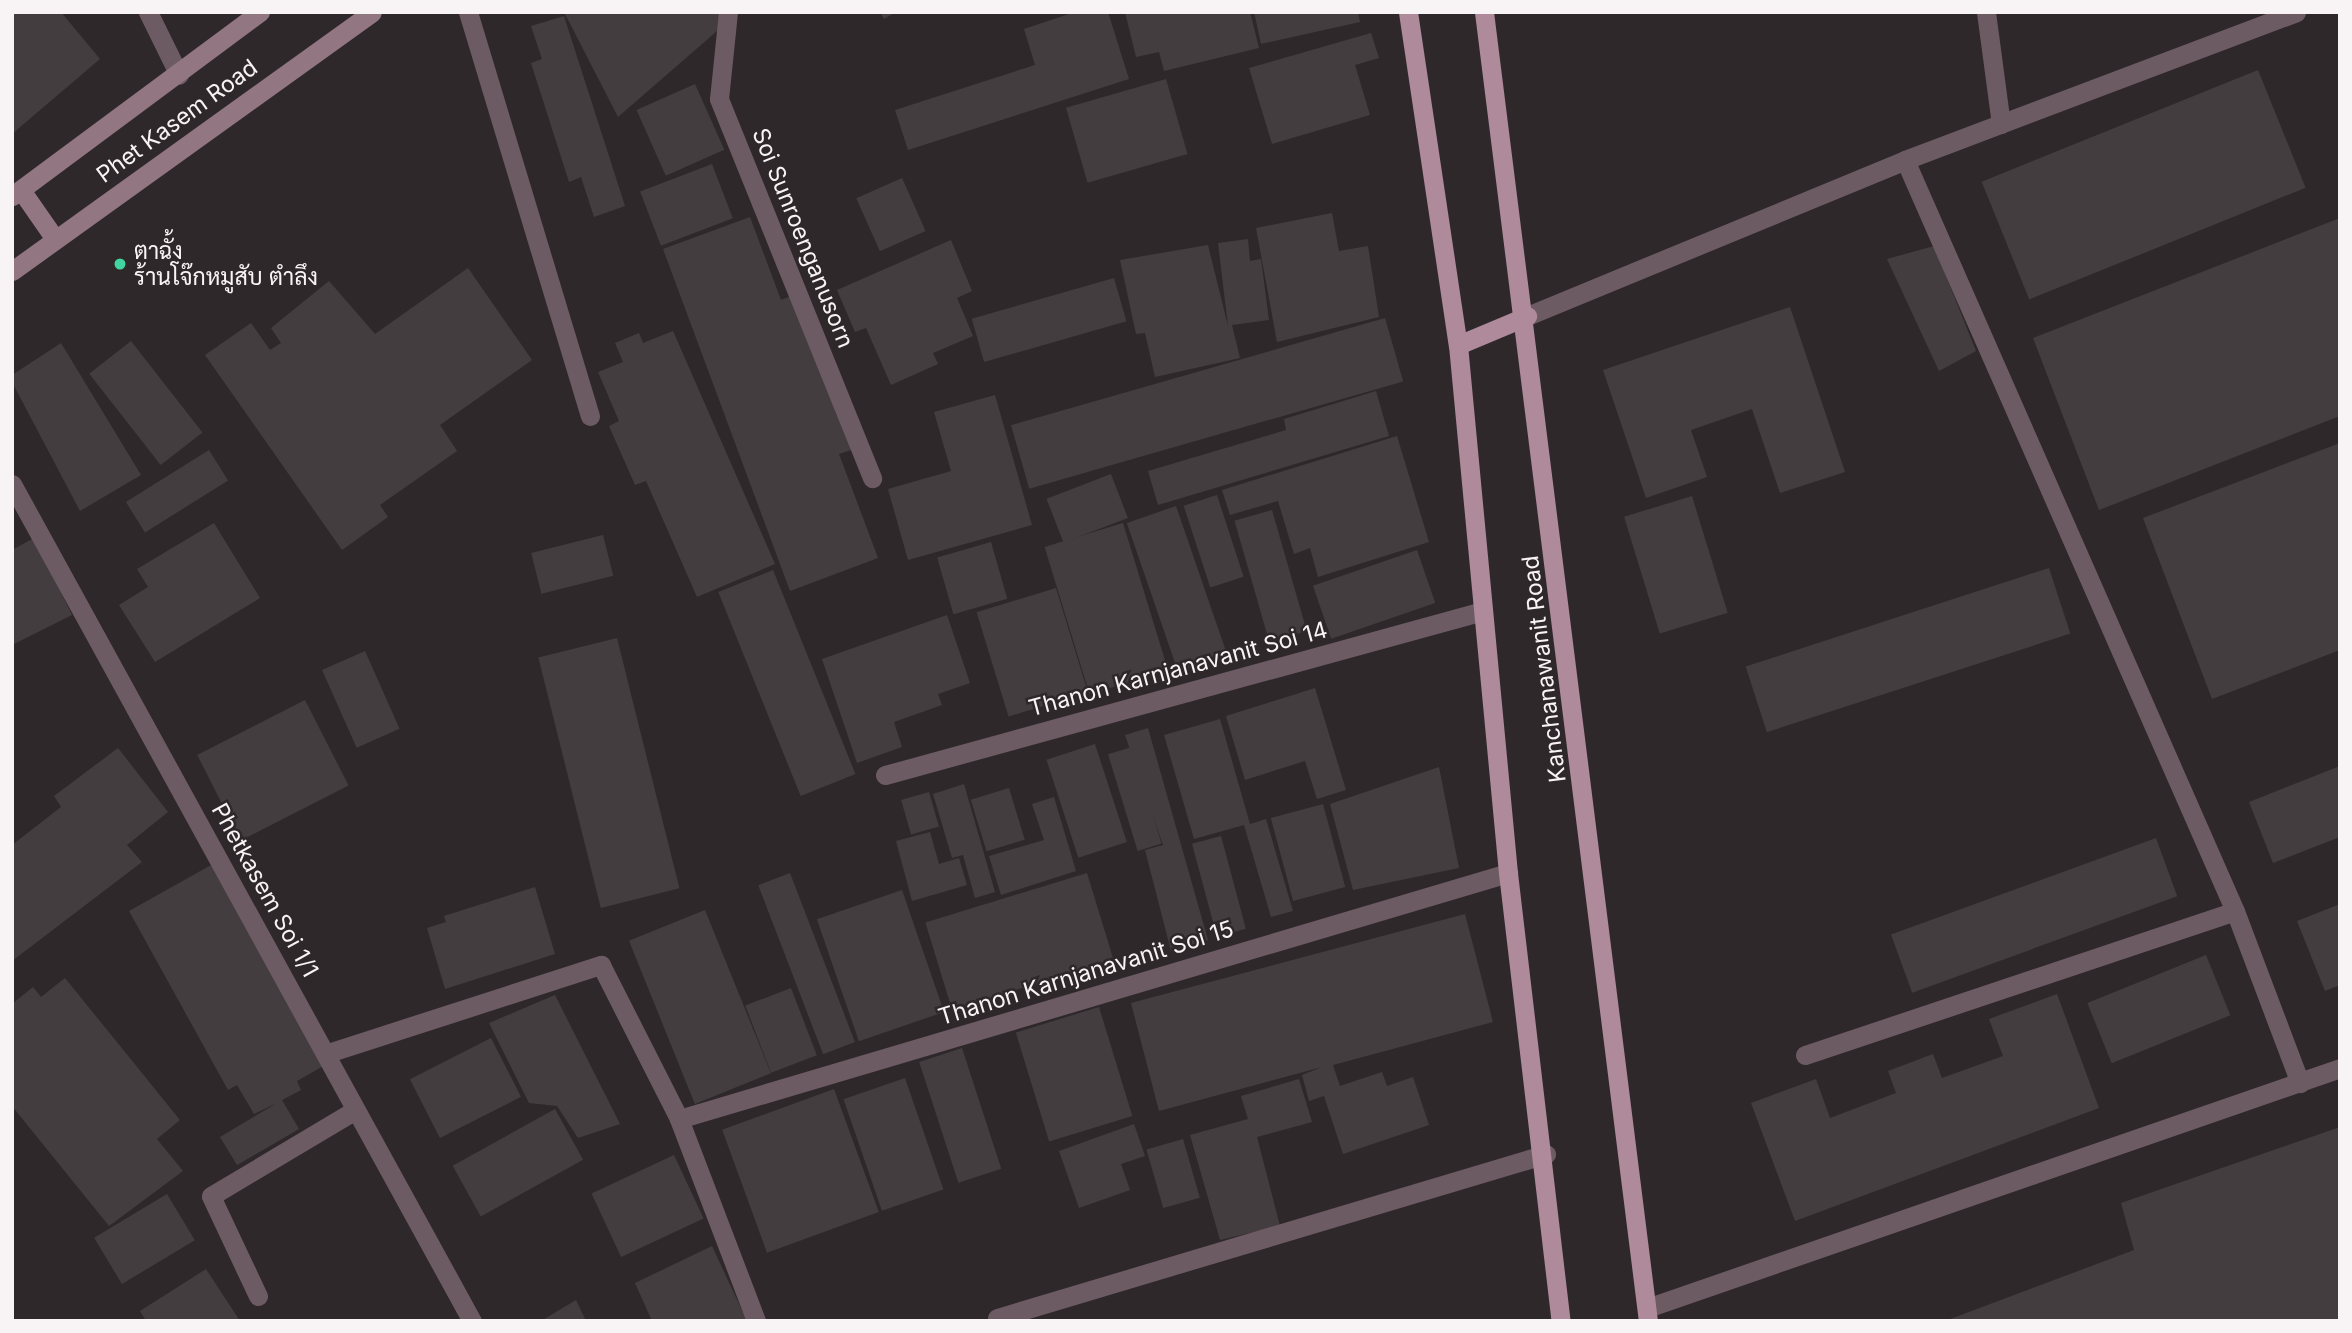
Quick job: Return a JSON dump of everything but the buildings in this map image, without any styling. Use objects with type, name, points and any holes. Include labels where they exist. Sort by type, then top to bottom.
[{"type":"main road","name":"Phet Kasem Road","points":[[15,189],[179,75],[260,12]]},
{"type":"main road","name":"Phet Kasem Road","points":[[12,271],[372,12]]},
{"type":"main road","points":[[1408,12],[1458,345],[1508,873],[1546,1154],[1561,1321]]},
{"type":"main road","name":"Kanchanawanit Road","points":[[1484,12],[1527,316],[1648,1314]]},
{"type":"main road","points":[[15,189],[55,239]]},
{"type":"main road","points":[[1458,345],[1527,316]]},
{"type":"street","points":[[148,12],[179,75]]},
{"type":"street","points":[[468,12],[590,416]]},
{"type":"street","name":"Soi Sunroenganusorn","points":[[729,12],[719,99],[872,478]]},
{"type":"street","points":[[1986,12],[2001,124]]},
{"type":"street","points":[[1527,316],[1905,160],[2296,12]]},
{"type":"street","points":[[1905,160],[2235,911],[2300,1083]]},
{"type":"street","name":"Phetkasem Soi 1/1","points":[[12,484],[328,1053],[355,1110],[472,1321]]},
{"type":"street","name":"Thanon Karnjanavanit Soi 14","points":[[885,775],[1483,611]]},
{"type":"street","name":"Thanon Karnjanavanit Soi 15","points":[[679,1119],[1508,873]]},
{"type":"street","points":[[1805,1055],[2235,911]]},
{"type":"street","points":[[328,1053],[601,965],[679,1119],[756,1321]]},
{"type":"street","points":[[1648,1314],[2340,1068]]},
{"type":"street","points":[[258,1296],[211,1196],[355,1110]]},
{"type":"street","points":[[997,1318],[1546,1154]]},
{"type":"place","name":"ตาฉั้ง ร้านโจ๊กหมูสับ ตำลึง","points":[[120,264]]}]
